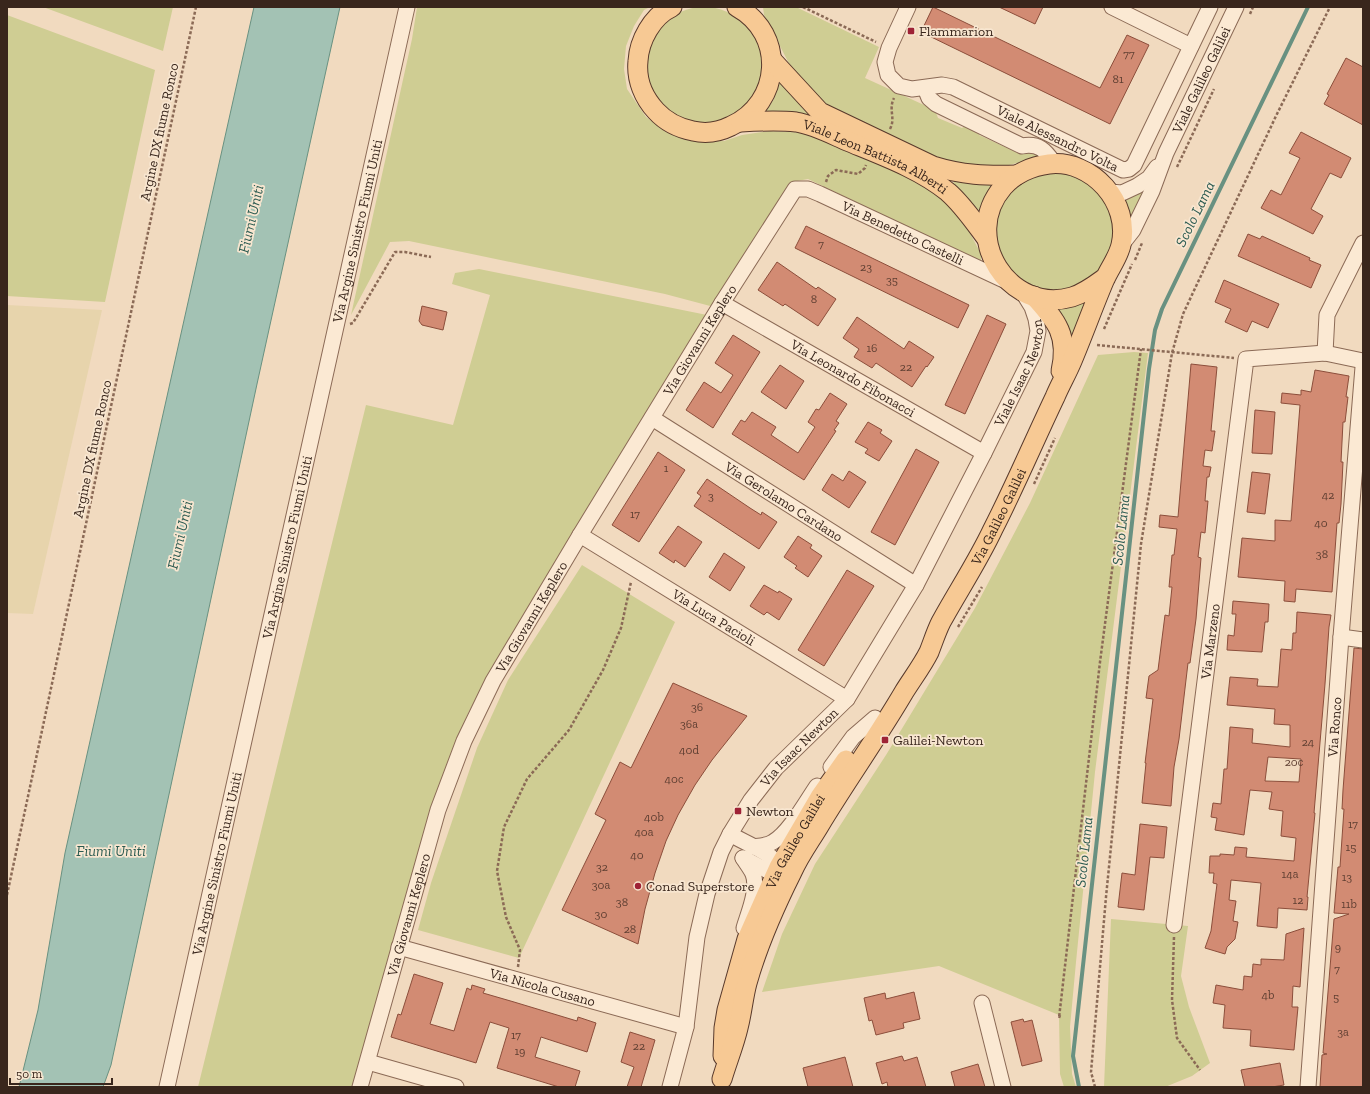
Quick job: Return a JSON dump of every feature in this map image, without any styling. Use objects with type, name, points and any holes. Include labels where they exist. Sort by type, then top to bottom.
[{"type":"main road","points":[[672,7],[653,23],[642,41],[637,62],[640,83],[648,102],[662,118],[680,128],[701,133],[722,130],[741,122],[755,110],[765,95],[771,78],[772,60],[770,48],[760,26],[756,7]]},
{"type":"main road","points":[[737,7],[745,12],[760,26]]},
{"type":"main road","name":"Viale Leon Battista Alberti","points":[[772,60],[820,112],[933,166],[949,171],[967,174],[986,176],[1017,175]]},
{"type":"main road","name":"Viale Leon Battista Alberti","points":[[741,122],[796,122],[811,126],[926,177],[948,193],[958,203],[987,239]]},
{"type":"main road","points":[[1054,163],[1070,165],[1086,171],[1099,180],[1110,192],[1116,203],[1120,216],[1122,244],[1106,277],[1088,290],[1071,297],[1052,300],[1022,290],[1000,273],[989,251],[987,239],[987,220],[993,202],[1003,187],[1017,175],[1034,166],[1054,163]]},
{"type":"main road","name":"Via Galileo Galilei","points":[[722,1083],[738,1029],[747,984],[761,940],[793,869],[929,652],[935,634],[992,533],[1070,365],[1106,277]]},
{"type":"main road","name":"Via Galileo Galilei","points":[[1022,290],[1052,316],[1060,331],[1064,344],[1063,360],[1055,396]]},
{"type":"main road","name":"Via Galileo Galilei","points":[[722,1083],[724,1028],[727,1010],[747,939],[779,867],[820,797],[876,718],[923,643],[935,634]]},
{"type":"street","name":"Via Argine Sinistro Fiumi Uniti","points":[[167,1087],[407,7]]},
{"type":"street","name":"Viale Alessandro Volta","points":[[908,7],[889,48],[885,62],[888,75],[899,86],[912,89],[942,85],[953,88],[1123,170],[1129,169],[1134,165],[1210,7]]},
{"type":"street","points":[[1112,7],[1192,46]]},
{"type":"street","name":"Viale Galileo Galilei","points":[[1166,153],[1236,7]]},
{"type":"street","name":"Viale Alessandro Volta","points":[[925,88],[929,98],[936,104],[1022,146],[1031,144],[1042,148],[1054,163]]},
{"type":"street","points":[[1158,114],[1180,123]]},
{"type":"street","points":[[1031,144],[1037,128]]},
{"type":"street","points":[[1073,145],[1082,156],[1086,171]]},
{"type":"street","points":[[1110,192],[1122,193],[1149,178],[1166,153]]},
{"type":"street","points":[[1122,244],[1133,230],[1149,197],[1166,153]]},
{"type":"street","name":"Via Benedetto Castelli","points":[[795,189],[808,189],[820,194],[1022,290]]},
{"type":"street","name":"Via Giovanni Keplero","points":[[360,1087],[438,810],[464,741],[493,681],[580,535],[722,303],[795,189]]},
{"type":"street","points":[[1325,353],[1327,315],[1363,243]]},
{"type":"street","name":"Viale Isaac Newton","points":[[984,454],[1034,352],[1037,341],[1038,331],[1036,319],[1032,307],[1022,290]]},
{"type":"street","name":"Via Leonardo Fibonacci","points":[[722,303],[984,454]]},
{"type":"street","points":[[1246,359],[1325,353],[1363,361]]},
{"type":"street","name":"Via Marzeno","points":[[1174,925],[1246,359]]},
{"type":"street","name":"Via Ronco","points":[[1308,1087],[1341,637],[1363,367]]},
{"type":"street","name":"Via Gerolamo Cardano","points":[[652,418],[916,585]]},
{"type":"street","name":"Via Isaac Newton","points":[[670,1087],[686,1027],[697,937],[706,894],[721,852],[751,800],[776,768],[847,699],[916,585],[984,454]]},
{"type":"street","name":"Via Luca Pacioli","points":[[580,535],[847,699]]},
{"type":"street","points":[[1341,637],[1363,640]]},
{"type":"street","points":[[721,852],[748,853],[774,842],[782,835],[853,737],[876,718]]},
{"type":"street","points":[[730,834],[768,871],[772,871],[787,864],[797,852],[817,817],[823,811],[830,808]]},
{"type":"street","points":[[727,1010],[729,975],[753,900],[755,884],[748,853]]},
{"type":"street","points":[[761,940],[760,928],[780,884],[781,879],[779,867]]},
{"type":"street","name":"Via Nicola Cusano","points":[[399,947],[686,1027]]},
{"type":"street","points":[[982,1003],[1002,1087]]},
{"type":"street","points":[[368,1062],[456,1087]]},
{"type":"path","name":"Argine DX fiume Ronco","points":[[7,895],[196,7]]},
{"type":"path","points":[[803,7],[876,42],[883,42]]},
{"type":"path","points":[[1094,1087],[1091,1072],[1106,898],[1141,544],[1172,352],[1183,314],[1276,116],[1330,7]]},
{"type":"path","points":[[890,129],[894,122],[890,105],[896,92]]},
{"type":"path","points":[[820,194],[828,176],[836,170],[858,174],[865,168],[867,163]]},
{"type":"path","points":[[336,327],[353,323],[395,252],[405,252],[430,257]]},
{"type":"path","points":[[1097,345],[1246,359]]},
{"type":"path","points":[[1060,1016],[1059,1018],[1101,654],[1141,349]]},
{"type":"path","points":[[517,981],[520,950],[506,917],[497,871],[504,827],[527,779],[569,730],[603,670],[620,628],[634,568]]},
{"type":"path","points":[[1174,925],[1172,1000],[1176,1038],[1200,1070]]},
{"type":"shaded area","points":[[43,7],[173,7],[163,51]]},
{"type":"shaded area","points":[[417,7],[650,7],[644,10],[634,26],[626,46],[624,69],[627,89],[646,117],[666,132],[700,142],[724,141],[742,135],[770,131],[807,133],[829,138],[939,191],[962,218],[981,254],[981,262],[808,179],[792,182],[714,307],[665,294],[409,241],[390,242],[351,315],[412,39]]},
{"type":"shaded area","points":[[704,7],[726,11],[745,24],[758,43],[762,65],[758,87],[745,106],[726,119],[704,123],[682,119],[663,106],[650,87],[646,65],[650,43],[663,24],[682,11]]},
{"type":"shaded area","points":[[763,7],[796,7],[879,47],[865,78],[935,110],[938,118],[962,128],[968,124],[978,128],[979,135],[1018,153],[1025,150],[1040,154],[1040,157],[1005,166],[953,166],[834,115],[799,83],[764,15]]},
{"type":"shaded area","points":[[7,15],[155,70],[105,302],[7,296]]},
{"type":"shaded area","points":[[781,81],[811,114],[811,117],[764,114],[774,99],[778,82]]},
{"type":"shaded area","points":[[1054,172],[1065,173],[1076,177],[1087,182],[1096,189],[1103,198],[1108,209],[1112,220],[1112,242],[1108,253],[1103,264],[1096,273],[1087,280],[1076,285],[1065,289],[1054,290],[1043,289],[1032,285],[1021,280],[1012,273],[1005,264],[1000,253],[996,242],[995,231],[996,220],[1000,209],[1005,198],[1012,189],[1021,182],[1032,177],[1043,173]]},
{"type":"shaded area","points":[[954,181],[998,182],[979,219],[952,186]]},
{"type":"shaded area","points":[[1149,187],[1128,226],[1120,199]]},
{"type":"shaded area","points":[[479,269],[707,315],[571,535],[469,711],[433,801],[352,1087],[198,1087],[366,405],[453,425],[490,295],[452,284],[455,273]]},
{"type":"shaded area","points":[[1088,296],[1072,348],[1065,324],[1056,304]]},
{"type":"shaded area","points":[[7,305],[102,310],[33,614],[7,613]]},
{"type":"shaded area","points":[[1134,352],[1148,353],[1095,772],[1076,962],[1070,1027],[1072,1074],[1076,1087],[1064,1087],[1060,1074],[1059,1015],[939,966],[762,992],[782,934],[815,864],[886,755],[975,608],[1030,503],[1098,355]]},
{"type":"shaded area","points":[[582,565],[675,622],[519,958],[418,930],[431,883],[477,748],[508,680]]},
{"type":"shaded area","points":[[1111,919],[1188,926],[1181,976],[1189,1007],[1210,1063],[1192,1076],[1165,1087],[1104,1087]]},
{"type":"water","name":"Fiumi Uniti","points":[[254,7],[340,7],[257,384],[111,1065],[103,1087],[19,1087],[38,1010],[65,853]]},
{"type":"building","points":[[933,7],[1100,88],[1127,35],[1149,45],[1110,124],[921,32]]},
{"type":"building","points":[[999,7],[1043,7],[1035,24]]},
{"type":"building","points":[[1346,58],[1363,67],[1363,125],[1324,104],[1329,95],[1327,94]]},
{"type":"building","points":[[1301,132],[1351,158],[1341,178],[1330,173],[1311,209],[1323,216],[1313,234],[1261,208],[1271,190],[1281,195],[1300,158],[1289,153]]},
{"type":"building","points":[[806,226],[969,305],[958,328],[795,248]]},
{"type":"building","points":[[1248,234],[1260,239],[1262,236],[1310,258],[1309,260],[1321,265],[1311,288],[1238,256]]},
{"type":"building","points":[[777,262],[816,289],[818,287],[836,299],[818,326],[785,304],[783,306],[758,290]]},
{"type":"building","points":[[1224,280],[1279,304],[1268,328],[1252,321],[1247,332],[1225,322],[1231,309],[1215,302]]},
{"type":"building","points":[[422,306],[447,312],[443,330],[422,325],[419,321]]},
{"type":"building","points":[[987,315],[1006,324],[965,414],[945,405]]},
{"type":"building","points":[[857,317],[904,349],[909,341],[934,357],[912,387],[876,363],[872,368],[854,357],[859,349],[843,338]]},
{"type":"building","points":[[733,335],[760,352],[713,428],[686,410],[704,382],[721,393],[733,375],[715,363]]},
{"type":"building","points":[[1191,364],[1217,367],[1211,431],[1215,431],[1212,451],[1205,450],[1203,466],[1211,467],[1209,477],[1207,477],[1205,501],[1208,501],[1205,533],[1201,532],[1198,557],[1201,558],[1196,619],[1190,663],[1188,663],[1179,739],[1174,767],[1171,806],[1142,803],[1145,763],[1153,699],[1146,698],[1149,676],[1158,670],[1165,615],[1169,616],[1172,587],[1169,587],[1172,555],[1174,555],[1177,529],[1159,527],[1160,515],[1178,517]]},
{"type":"building","points":[[780,365],[804,381],[786,409],[761,392]]},
{"type":"building","points":[[1315,370],[1349,376],[1345,422],[1343,422],[1341,504],[1339,523],[1337,523],[1332,592],[1296,589],[1295,602],[1284,601],[1285,581],[1238,577],[1242,538],[1275,541],[1275,520],[1291,521],[1300,405],[1281,403],[1282,393],[1301,395],[1301,390],[1311,392]]},
{"type":"building","points":[[830,393],[847,404],[836,421],[839,423],[834,430],[836,431],[804,480],[732,434],[741,420],[745,422],[752,412],[776,427],[771,435],[798,453],[815,427],[808,422],[816,409],[819,410]]},
{"type":"building","points":[[1255,410],[1275,412],[1272,454],[1252,453]]},
{"type":"building","points":[[868,422],[882,430],[880,433],[892,441],[879,461],[865,453],[868,449],[855,442]]},
{"type":"building","points":[[916,449],[939,462],[895,545],[871,532]]},
{"type":"building","points":[[658,452],[685,470],[639,542],[612,525]]},
{"type":"building","points":[[849,471],[866,482],[849,508],[822,490],[832,474],[843,481]]},
{"type":"building","points":[[1252,472],[1270,474],[1265,514],[1247,512]]},
{"type":"building","points":[[707,479],[761,515],[762,512],[777,522],[759,549],[694,506],[701,496],[697,493]]},
{"type":"building","points":[[678,526],[702,542],[685,567],[675,560],[674,563],[659,553]]},
{"type":"building","points":[[798,536],[812,545],[810,548],[822,556],[808,577],[795,568],[797,566],[784,557]]},
{"type":"building","points":[[724,553],[745,567],[730,591],[709,577]]},
{"type":"building","points":[[847,570],[874,586],[824,666],[798,650]]},
{"type":"building","points":[[764,585],[778,593],[779,591],[792,599],[779,620],[767,612],[764,615],[750,606]]},
{"type":"building","points":[[1233,601],[1269,604],[1268,622],[1265,622],[1262,652],[1227,650],[1228,635],[1234,636],[1236,614],[1232,614]]},
{"type":"building","points":[[1297,612],[1331,615],[1307,910],[1278,908],[1277,928],[1257,926],[1261,883],[1231,880],[1229,900],[1236,901],[1233,921],[1238,922],[1235,939],[1227,947],[1225,954],[1205,948],[1211,931],[1217,884],[1213,883],[1214,873],[1209,873],[1210,856],[1220,856],[1220,854],[1234,855],[1235,847],[1247,848],[1246,857],[1294,861],[1296,838],[1281,836],[1283,811],[1269,809],[1272,792],[1250,790],[1244,835],[1215,830],[1217,818],[1211,817],[1213,803],[1221,804],[1224,769],[1227,769],[1230,727],[1253,729],[1252,743],[1290,747],[1290,725],[1274,724],[1275,709],[1227,705],[1230,677],[1258,679],[1257,686],[1278,687],[1281,649],[1292,650],[1293,633],[1296,633]],"holes":[[[1268,757],[1301,759],[1299,782],[1265,781]]]},
{"type":"building","points":[[1354,648],[1363,649],[1363,1087],[1320,1087],[1322,1055],[1327,1054],[1323,1053],[1334,919],[1349,914],[1334,913],[1338,867],[1340,867],[1344,809],[1342,809],[1343,790]]},
{"type":"building","points":[[673,683],[747,716],[712,760],[695,785],[678,815],[666,841],[655,873],[645,909],[638,944],[562,910],[606,820],[595,814],[620,762],[631,768]]},
{"type":"building","points":[[1140,824],[1167,827],[1164,858],[1150,857],[1144,910],[1118,907],[1122,873],[1135,875]]},
{"type":"building","points":[[1304,928],[1300,987],[1293,986],[1292,1007],[1298,1007],[1294,1050],[1250,1046],[1251,1030],[1223,1028],[1225,1005],[1213,1003],[1216,985],[1243,990],[1244,976],[1252,977],[1253,964],[1261,965],[1261,959],[1284,960],[1286,934]]},
{"type":"building","points":[[414,974],[443,983],[430,1024],[454,1031],[467,988],[471,990],[472,985],[485,989],[483,993],[577,1021],[578,1017],[596,1023],[587,1052],[541,1037],[535,1057],[580,1071],[575,1087],[559,1087],[497,1068],[509,1028],[490,1022],[476,1063],[391,1037],[398,1014],[401,1015]]},
{"type":"building","points":[[914,992],[920,1019],[903,1023],[904,1028],[876,1035],[872,1020],[869,1021],[864,998],[885,993],[886,999]]},
{"type":"building","points":[[1023,1019],[1024,1022],[1032,1020],[1042,1061],[1022,1066],[1011,1022]]},
{"type":"building","points":[[630,1032],[655,1040],[641,1087],[627,1087],[634,1067],[621,1062]]},
{"type":"building","points":[[902,1056],[904,1061],[917,1057],[926,1087],[888,1087],[887,1082],[882,1084],[876,1063]]},
{"type":"building","points":[[845,1057],[853,1087],[808,1087],[803,1068]]},
{"type":"building","points":[[1280,1063],[1284,1085],[1272,1087],[1245,1087],[1241,1070]]},
{"type":"building","points":[[978,1064],[985,1087],[955,1087],[951,1072]]},
{"type":"waterway","name":"Scolo Lama","points":[[1079,1087],[1073,1056],[1149,369],[1155,330],[1162,309],[1308,7]]},
{"type":"place","name":"Flammarion","points":[[911,31]]},
{"type":"place","name":"Galilei-Newton","points":[[885,740]]},
{"type":"place","name":"Newton","points":[[738,811]]},
{"type":"place","name":"Conad Superstore","points":[[638,886]]}]
